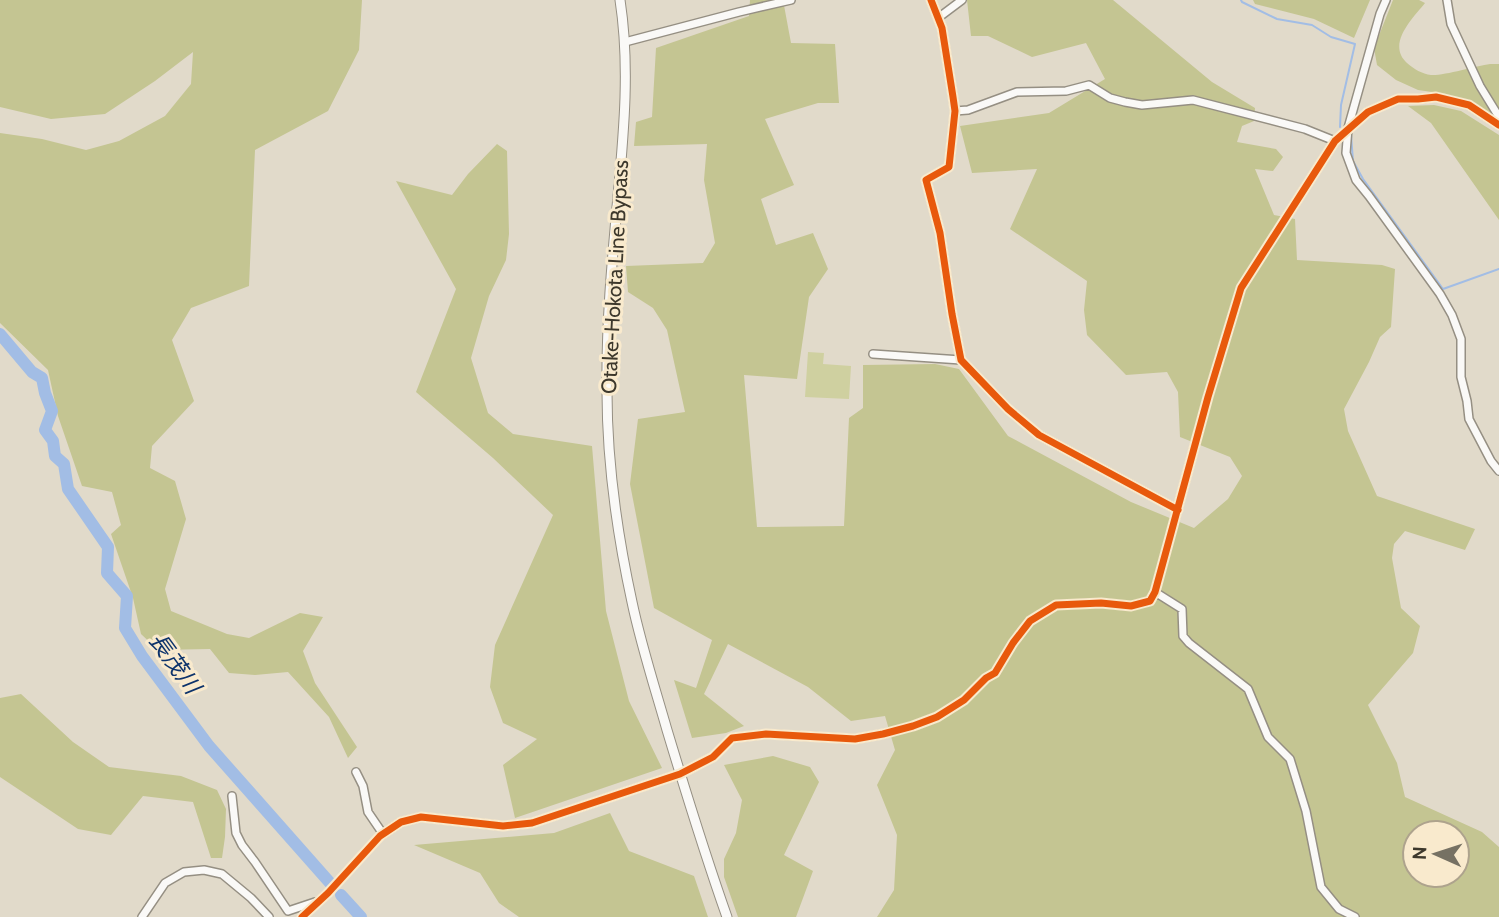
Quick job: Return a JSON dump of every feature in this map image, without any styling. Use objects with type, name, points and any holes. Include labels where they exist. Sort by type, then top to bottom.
[{"type":"main road","name":"Otake-Hokota Line Bypass","points":[[620,0],[625,42],[625,108],[607,352],[610,460],[616,513],[632,603],[644,651],[680,774],[727,917]]},
{"type":"street","points":[[625,42],[791,0]]},
{"type":"street","points":[[931,0],[942,28],[955,111],[949,167],[926,180],[940,233],[961,360],[1008,410],[1039,435],[1178,510]]},
{"type":"street","points":[[938,18],[961,0]]},
{"type":"street","points":[[1385,0],[1348,128],[1346,153],[1356,180],[1440,294],[1452,315],[1461,339],[1461,377],[1469,419],[1499,471]]},
{"type":"street","points":[[1447,0],[1451,24],[1480,86],[1499,117]]},
{"type":"street","points":[[955,111],[968,110],[1017,92],[1066,90],[1089,85],[1110,98],[1125,102],[1142,104],[1193,100],[1305,129],[1335,141]]},
{"type":"street","points":[[302,917],[383,834],[401,822],[421,817],[503,826],[532,823],[680,774],[713,757],[732,738],[766,734],[855,739],[925,722],[964,700],[986,678],[995,673],[1030,621],[1056,605],[1101,603],[1131,606],[1150,601],[1155,592],[1241,288],[1335,141],[1368,112],[1398,99],[1436,97],[1469,105],[1499,125]]},
{"type":"street","points":[[873,354],[961,360]]},
{"type":"street","points":[[1155,592],[1182,609],[1183,636],[1189,643],[1248,689],[1268,737],[1290,759],[1306,811],[1321,887],[1339,909],[1356,917]]},
{"type":"street","points":[[356,772],[363,786],[368,812],[383,834]]},
{"type":"street","points":[[232,796],[236,833],[288,911],[319,900]]},
{"type":"street","points":[[142,917],[165,883],[184,872],[204,870],[222,873],[269,917]]},
{"type":"green space","points":[[0,0],[362,0],[359,50],[328,111],[255,150],[249,286],[191,308],[172,340],[194,401],[152,446],[150,468],[175,481],[186,519],[165,589],[171,611],[227,634],[249,638],[300,613],[323,617],[303,651],[315,683],[357,747],[348,758],[329,717],[288,672],[255,675],[229,673],[210,649],[158,650],[141,634],[133,598],[111,534],[121,525],[112,492],[82,486],[58,416],[48,370],[0,323],[0,133],[42,139],[86,150],[119,141],[165,116],[191,84],[193,52],[105,114],[51,119],[0,107]]},
{"type":"green space","points":[[750,0],[783,0],[791,43],[835,44],[839,103],[818,103],[765,119],[794,185],[761,199],[776,245],[813,233],[828,269],[809,297],[797,379],[744,375],[757,527],[844,526],[849,418],[863,408],[863,365],[935,364],[959,369],[1008,436],[1131,502],[1194,528],[1228,499],[1242,476],[1230,457],[1180,437],[1178,392],[1167,372],[1126,375],[1087,335],[1084,310],[1087,281],[1010,229],[1037,169],[972,173],[960,126],[1049,113],[1105,79],[1086,43],[1032,57],[988,36],[971,36],[967,0],[1113,0],[1212,82],[1255,108],[1254,121],[1242,126],[1237,142],[1276,149],[1283,157],[1273,171],[1255,169],[1274,215],[1295,219],[1297,260],[1382,265],[1395,269],[1391,327],[1380,337],[1344,409],[1348,431],[1377,496],[1475,529],[1465,550],[1405,531],[1394,544],[1392,558],[1401,608],[1420,626],[1413,653],[1368,705],[1397,763],[1405,797],[1453,819],[1401,819],[1401,889],[1471,889],[1471,827],[1482,832],[1499,847],[1499,917],[877,917],[894,890],[897,835],[877,785],[895,750],[885,716],[851,721],[808,687],[728,644],[704,694],[744,726],[726,733],[692,738],[674,680],[696,688],[712,640],[654,608],[630,484],[638,419],[685,412],[667,330],[653,308],[628,292],[626,266],[703,263],[715,243],[704,180],[707,144],[634,146],[636,122],[652,117],[656,48],[749,16]]},
{"type":"green space","points":[[1253,0],[1370,0],[1354,38],[1314,19],[1255,4]]},
{"type":"green space","points":[[1393,0],[1419,0],[1425,3],[1408,24],[1400,40],[1401,56],[1415,69],[1436,75],[1499,64],[1499,117],[1446,94],[1418,90],[1396,80],[1377,65],[1374,48]]},
{"type":"green space","points":[[1434,105],[1461,111],[1499,135],[1499,220],[1431,123],[1408,106]]},
{"type":"green space","points":[[497,144],[507,151],[509,234],[506,260],[489,296],[471,358],[488,413],[513,434],[592,446],[606,611],[629,701],[662,768],[515,818],[503,765],[537,739],[503,723],[490,687],[495,645],[553,515],[493,458],[416,392],[456,289],[396,181],[452,195]]},
{"type":"green space","points":[[808,352],[824,353],[823,364],[851,366],[849,399],[805,397]]},
{"type":"green space","points":[[21,694],[73,742],[109,767],[181,776],[217,790],[226,809],[222,858],[211,858],[193,802],[143,796],[111,835],[78,829],[0,777],[0,698]]},
{"type":"green space","points":[[773,756],[810,767],[819,782],[784,855],[813,871],[796,917],[738,917],[724,877],[724,859],[736,833],[742,800],[724,765]]},
{"type":"green space","points":[[610,813],[629,851],[694,876],[708,917],[519,917],[499,903],[480,873],[414,845],[554,833]]},
{"type":"waterway","points":[[1241,0],[1277,19],[1312,25],[1331,37],[1355,44],[1341,105],[1340,127]]},
{"type":"waterway","points":[[1351,135],[1353,161],[1363,179],[1443,289],[1499,269]]},
{"type":"waterway","name":"長茂川","points":[[0,334],[32,372],[42,378],[52,411],[45,430],[53,441],[55,456],[64,464],[68,489],[108,547],[107,573],[127,596],[125,628],[142,656],[209,746],[331,884]]},
{"type":"waterway","name":"長茂川","points":[[341,895],[361,917]]},
{"type":"cycle path","points":[[931,0],[942,28],[955,111],[949,167],[926,180],[940,233],[961,360],[1008,409],[1039,435],[1178,510]]},
{"type":"cycle path","points":[[302,917],[380,836],[401,822],[421,817],[503,826],[532,823],[680,774],[713,757],[732,738],[766,734],[855,739],[913,726],[937,717],[964,700],[986,678],[995,673],[1030,621],[1056,605],[1101,603],[1131,606],[1150,601],[1155,592],[1241,288],[1335,141],[1368,112],[1398,99],[1436,97],[1469,105],[1499,125]]}]
